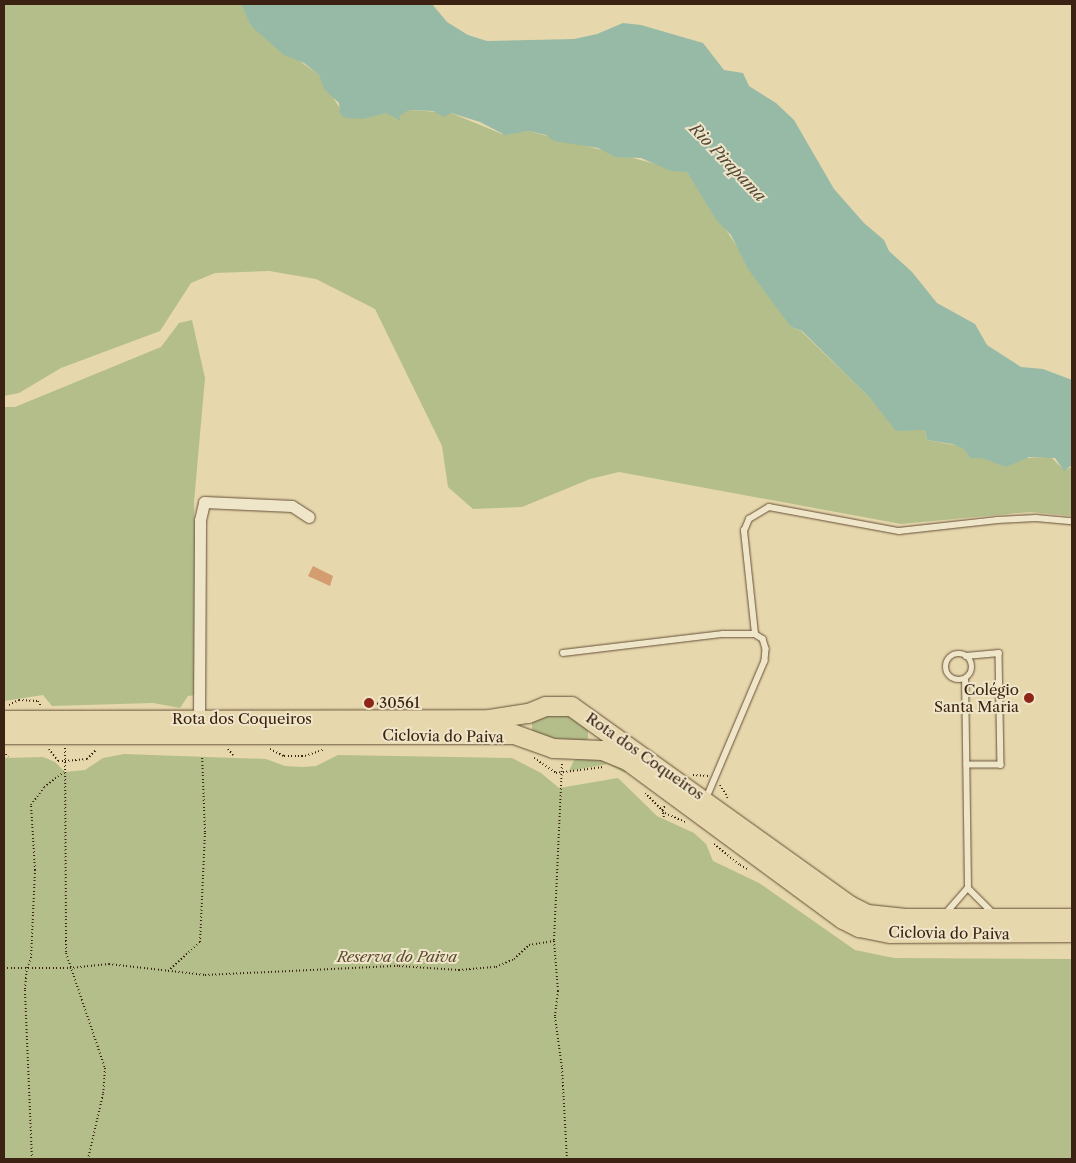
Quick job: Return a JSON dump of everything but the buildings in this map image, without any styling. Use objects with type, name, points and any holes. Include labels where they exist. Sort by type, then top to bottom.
[{"type":"main road","name":"Rota dos Coqueiros","points":[[4,714],[199,719],[489,719],[558,704],[571,706],[591,718],[706,800],[849,905],[867,914],[884,918],[1072,918]]},
{"type":"main road","points":[[533,710],[529,726],[534,750]]},
{"type":"main road","points":[[587,749],[593,736],[591,718]]},
{"type":"main road","name":"Rota dos Coqueiros","points":[[8,741],[65,733],[499,732],[528,736],[534,750],[602,750],[627,760],[843,919],[859,927],[890,933],[1072,932]]},
{"type":"street","points":[[199,719],[200,520],[204,502],[292,506],[309,517]]},
{"type":"lane","points":[[755,634],[744,531],[749,519],[769,507],[899,531],[997,520],[1036,518],[1072,521]]},
{"type":"lane","points":[[562,653],[723,634],[755,634],[764,639],[764,661],[706,800]]},
{"type":"lane","points":[[965,680],[957,681],[950,677],[946,665],[954,655],[966,656],[999,653],[1001,765],[967,765]]},
{"type":"lane","points":[[941,918],[968,888],[965,680],[973,670],[966,656]]},
{"type":"lane","points":[[968,888],[997,918]]},
{"type":"path","points":[[4,714],[19,700],[38,701],[43,708]]},
{"type":"path","points":[[356,706],[390,702],[408,705]]},
{"type":"path","points":[[65,733],[66,953],[105,1068],[103,1094],[88,1159]]},
{"type":"path","points":[[8,741],[4,750],[8,757]]},
{"type":"path","points":[[261,748],[269,748],[284,756],[305,756],[330,746]]},
{"type":"path","points":[[43,749],[50,749],[58,761],[65,761],[87,759],[93,750],[101,748]]},
{"type":"path","points":[[227,748],[236,748]]},
{"type":"path","points":[[563,749],[554,941],[558,991],[556,1017],[562,1068],[566,1159]]},
{"type":"path","points":[[534,750],[562,773],[607,768]]},
{"type":"path","points":[[168,971],[200,942],[205,832],[202,755]]},
{"type":"path","points":[[32,1159],[26,968],[31,958],[35,870],[31,805],[44,787],[64,772]]},
{"type":"path","points":[[688,774],[714,779],[723,787],[732,806]]},
{"type":"path","points":[[642,789],[665,813],[690,824]]},
{"type":"path","points":[[710,837],[718,849],[740,865],[753,870]]},
{"type":"path","points":[[4,968],[70,968],[109,964],[205,975],[399,966],[478,969],[496,967],[514,959],[529,944],[554,941]]},
{"type":"green space","points":[[4,4],[242,4],[251,26],[319,75],[346,118],[409,110],[451,113],[502,134],[528,131],[687,172],[791,327],[801,331],[869,397],[896,430],[925,430],[927,440],[1023,458],[1051,457],[1064,470],[1072,467],[1072,516],[1030,512],[901,524],[619,472],[590,479],[522,507],[473,509],[448,487],[442,446],[375,309],[316,279],[269,271],[215,273],[191,283],[160,331],[61,368],[19,393],[4,396]]},
{"type":"green space","points":[[192,320],[205,378],[194,502],[199,688],[196,695],[188,696],[180,708],[153,703],[52,706],[43,695],[4,701],[4,407],[15,407],[161,347],[179,323]]},
{"type":"green space","points":[[560,709],[588,725],[588,738],[584,744],[538,739],[532,730],[532,720]]},
{"type":"green space","name":"Reserva do Paiva","points":[[124,754],[266,759],[285,766],[303,767],[316,766],[338,755],[512,758],[541,773],[559,788],[618,778],[657,816],[694,833],[706,844],[713,861],[759,883],[855,950],[894,958],[1072,959],[1072,1159],[4,1159],[4,758],[43,757],[55,762],[65,772],[85,770],[103,758]]},
{"type":"green space","points":[[585,756],[601,758],[627,770],[625,773],[608,764],[569,771],[574,760]]},
{"type":"water","name":"Rio Pirapama","points":[[241,4],[432,4],[447,22],[468,35],[487,41],[574,39],[597,34],[623,23],[641,25],[703,43],[724,70],[743,73],[749,86],[776,103],[794,120],[834,189],[864,223],[884,240],[889,251],[912,272],[937,303],[975,324],[987,345],[1021,367],[1043,369],[1072,380],[1072,465],[1064,471],[1055,458],[1029,457],[1006,467],[982,458],[970,458],[964,449],[952,444],[927,440],[925,430],[896,431],[869,397],[802,331],[791,327],[748,269],[731,235],[717,221],[687,172],[671,171],[641,158],[615,157],[598,148],[554,141],[546,135],[528,131],[505,135],[480,122],[451,113],[444,117],[433,111],[409,110],[399,116],[401,121],[386,113],[363,119],[346,118],[340,114],[339,103],[324,89],[319,75],[304,63],[284,55],[251,26]]},
{"type":"place","name":"Colégio Santa Maria","points":[[1029,698]]},
{"type":"place","name":"30561","points":[[369,703]]}]
